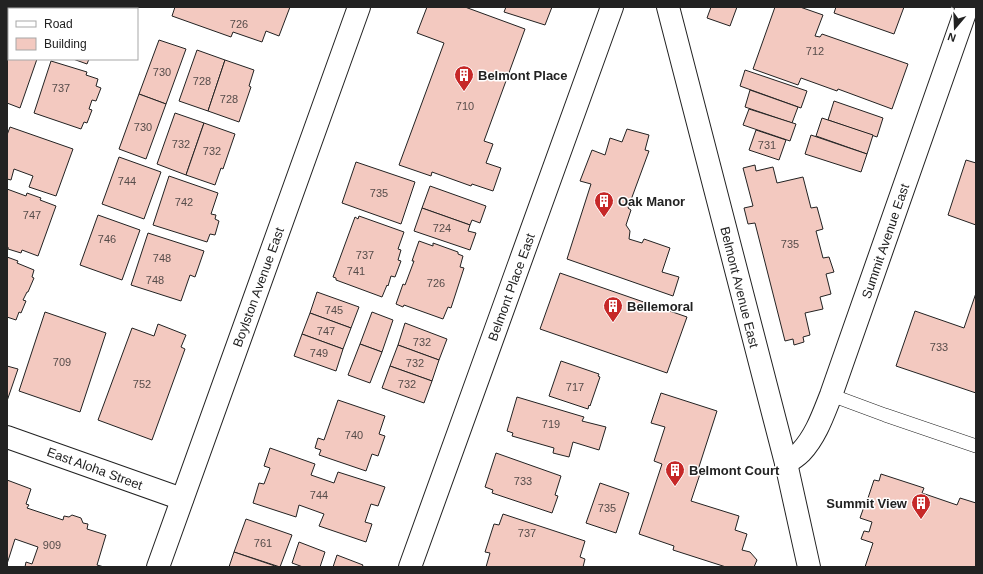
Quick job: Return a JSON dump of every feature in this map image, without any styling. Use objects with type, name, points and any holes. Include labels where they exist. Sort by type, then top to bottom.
[{"type":"street","name":"Boylston Avenue East","points":[[158,567],[359,7]]},
{"type":"street","name":"Belmont Place East","points":[[410,567],[612,7]]},
{"type":"street","name":"Belmont Avenue East","points":[[668,7],[786,463],[808,567]]},
{"type":"street","name":"Summit Avenue East","points":[[786,463],[800,453],[810,440],[820,422],[831,395],[967,7]]},
{"type":"street","name":"East Aloha Street","points":[[7,437],[182,499]]},
{"type":"lane","points":[[831,395],[976,446]]},
{"type":"building","points":[[18,7],[108,7],[108,8]]},
{"type":"building","points":[[175,7],[290,7],[279,36],[266,31],[262,42],[233,32],[231,37],[172,16]]},
{"type":"building","name":"Belmont Place","points":[[427,7],[465,7],[525,29],[484,141],[493,144],[486,163],[501,168],[493,191],[472,184],[471,186],[432,172],[431,176],[399,165],[444,43],[417,33]]},
{"type":"building","points":[[506,7],[552,7],[545,25],[504,12]]},
{"type":"building","points":[[711,7],[737,7],[730,26],[707,18]]},
{"type":"building","points":[[775,7],[800,7],[823,15],[815,36],[820,37],[822,34],[908,64],[892,109],[838,89],[837,91],[801,78],[798,85],[753,69]]},
{"type":"building","points":[[836,7],[904,7],[894,34],[834,13]]},
{"type":"building","points":[[159,40],[186,49],[166,104],[139,94]]},
{"type":"building","points":[[7,44],[8,60],[37,60],[20,108],[7,103]]},
{"type":"building","points":[[197,50],[225,60],[208,111],[179,101]]},
{"type":"building","points":[[76,60],[89,60],[87,64]]},
{"type":"building","points":[[225,60],[254,70],[249,86],[251,87],[239,122],[208,111]]},
{"type":"building","points":[[51,61],[87,72],[86,75],[98,79],[96,86],[101,88],[96,101],[92,100],[89,109],[92,110],[87,123],[84,122],[81,129],[34,113]]},
{"type":"building","points":[[745,70],[807,91],[801,108],[740,86]]},
{"type":"building","points":[[750,90],[798,107],[792,123],[745,107]]},
{"type":"building","points":[[139,94],[166,104],[146,159],[119,149]]},
{"type":"building","points":[[834,101],[883,118],[877,137],[828,120]]},
{"type":"building","points":[[749,109],[796,124],[790,141],[743,125]]},
{"type":"building","points":[[175,113],[204,123],[186,175],[157,164]]},
{"type":"building","points":[[822,118],[873,135],[867,154],[816,136]]},
{"type":"building","points":[[204,123],[235,134],[223,169],[221,168],[215,185],[186,175]]},
{"type":"building","points":[[10,127],[73,149],[56,196],[29,187],[33,176],[14,169],[11,180],[7,179],[7,135]]},
{"type":"building","name":"Oak Manor","points":[[627,129],[649,135],[645,150],[649,151],[628,208],[631,210],[626,225],[630,231],[629,239],[642,243],[644,239],[670,248],[662,272],[679,277],[673,296],[567,259],[591,184],[580,181],[592,150],[605,155],[610,138],[622,142]]},
{"type":"building","points":[[756,130],[786,140],[779,160],[749,150]]},
{"type":"building","points":[[811,135],[867,154],[861,172],[805,154]]},
{"type":"building","points":[[119,157],[161,172],[144,219],[102,204]]},
{"type":"building","points":[[966,160],[976,163],[976,225],[948,215]]},
{"type":"building","points":[[356,162],[415,182],[401,224],[342,203]]},
{"type":"building","points":[[755,165],[756,171],[773,167],[777,183],[803,177],[811,208],[817,207],[823,229],[816,231],[823,258],[829,257],[834,272],[826,274],[831,294],[820,297],[823,309],[805,313],[810,335],[803,337],[804,342],[794,345],[793,339],[785,341],[755,223],[748,224],[744,208],[753,206],[743,168]]},
{"type":"building","points":[[169,176],[218,193],[211,214],[216,215],[215,219],[219,221],[215,235],[210,234],[207,242],[153,225]]},
{"type":"building","points":[[430,186],[486,206],[480,223],[472,220],[470,225],[422,208]]},
{"type":"building","points":[[7,189],[26,196],[27,193],[56,206],[38,256],[22,250],[21,253],[8,249]]},
{"type":"building","points":[[422,208],[470,225],[468,231],[476,233],[470,250],[414,231]]},
{"type":"building","points":[[98,215],[140,230],[122,280],[80,265]]},
{"type":"building","points":[[359,216],[404,232],[398,249],[401,250],[398,260],[401,261],[395,277],[391,276],[382,297],[336,280],[336,278],[333,277],[355,217],[358,219]]},
{"type":"building","points":[[148,233],[204,251],[195,277],[190,275],[181,301],[131,285]]},
{"type":"building","points":[[419,241],[433,246],[433,243],[458,252],[458,254],[463,256],[460,267],[464,268],[451,308],[448,307],[443,319],[404,305],[403,307],[396,304],[403,284],[405,285],[414,261],[412,261]]},
{"type":"building","points":[[7,257],[34,270],[32,277],[34,278],[23,300],[26,301],[16,320],[7,317]]},
{"type":"building","name":"Bellemoral","points":[[560,273],[687,317],[667,373],[540,329]]},
{"type":"building","points":[[317,292],[359,307],[351,328],[310,313]]},
{"type":"building","points":[[976,293],[976,393],[896,366],[915,311],[964,328]]},
{"type":"building","points":[[45,312],[106,333],[80,412],[19,391]]},
{"type":"building","points":[[372,312],[393,320],[382,352],[360,344]]},
{"type":"building","points":[[310,313],[351,328],[343,349],[302,334]]},
{"type":"building","points":[[405,323],[447,339],[439,360],[398,345]]},
{"type":"building","points":[[158,324],[186,335],[181,347],[185,349],[152,440],[98,420],[132,328],[154,336]]},
{"type":"building","points":[[302,334],[343,349],[336,371],[294,356]]},
{"type":"building","points":[[360,344],[382,352],[370,383],[348,375]]},
{"type":"building","points":[[398,345],[439,360],[432,381],[390,366]]},
{"type":"building","points":[[561,361],[599,374],[598,376],[600,377],[588,409],[549,396]]},
{"type":"building","points":[[7,366],[18,369],[7,401]]},
{"type":"building","points":[[390,366],[432,381],[424,403],[382,388]]},
{"type":"building","name":"Belmont Court","points":[[661,393],[717,411],[697,473],[700,474],[691,501],[739,516],[735,530],[747,534],[742,550],[750,552],[757,560],[754,567],[726,567],[673,550],[674,546],[639,534],[662,464],[654,461],[665,427],[651,423]]},
{"type":"building","points":[[517,397],[584,417],[582,421],[606,427],[599,450],[573,442],[569,457],[553,453],[554,448],[512,436],[513,433],[507,431]]},
{"type":"building","points":[[338,400],[385,416],[379,434],[385,436],[378,456],[372,454],[366,471],[319,455],[321,450],[315,448],[318,438],[324,440]]},
{"type":"building","points":[[270,448],[315,464],[311,475],[334,483],[338,472],[385,487],[378,506],[371,504],[365,522],[372,524],[366,542],[319,526],[324,514],[299,505],[296,517],[253,503],[259,483],[264,484],[270,468],[264,466]]},
{"type":"building","points":[[496,453],[561,476],[555,495],[558,496],[552,513],[492,493],[493,490],[485,487]]},
{"type":"building","name":"Summit View","points":[[881,474],[924,488],[922,493],[957,505],[960,498],[976,503],[976,567],[865,567],[873,543],[861,539],[864,531],[869,532],[872,522],[860,518],[874,480],[879,481]]},
{"type":"building","points":[[7,480],[31,489],[26,504],[29,505],[27,508],[63,520],[64,516],[69,517],[72,515],[81,518],[83,523],[88,524],[87,529],[106,535],[97,565],[104,567],[25,567],[26,562],[32,564],[38,547],[15,539],[7,564]]},
{"type":"building","points":[[600,483],[629,493],[616,533],[586,523]]},
{"type":"building","points":[[503,514],[585,541],[580,557],[585,559],[583,567],[486,567],[490,553],[485,552],[494,524],[499,525]]},
{"type":"building","points":[[246,519],[292,535],[280,567],[234,552]]},
{"type":"building","points":[[299,542],[325,552],[320,567],[303,567],[292,563]]},
{"type":"building","points":[[234,552],[278,567],[229,567]]},
{"type":"building","points":[[337,555],[363,565],[362,567],[333,567]]},
{"type":"place","name":"Belmont Place","points":[[464,92]]},
{"type":"place","name":"Oak Manor","points":[[604,218]]},
{"type":"place","name":"Bellemoral","points":[[613,323]]},
{"type":"place","name":"Belmont Court","points":[[675,487]]},
{"type":"place","name":"Summit View","points":[[921,520]]}]
